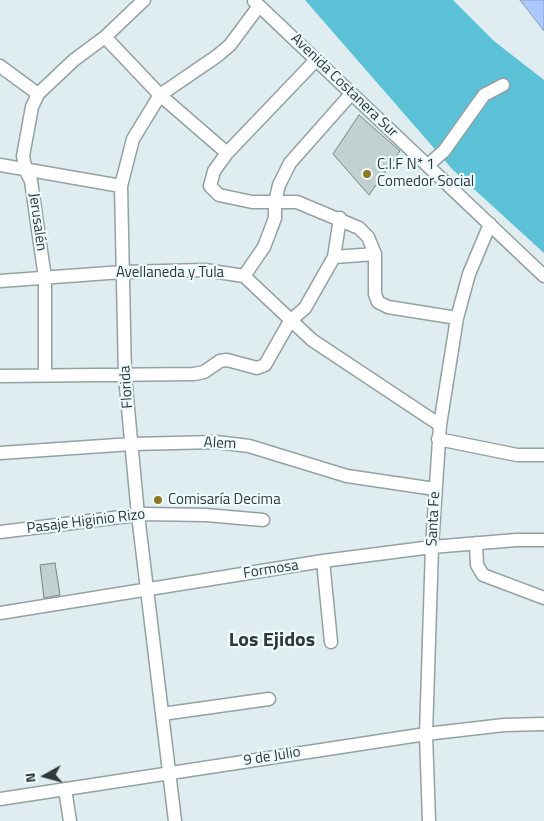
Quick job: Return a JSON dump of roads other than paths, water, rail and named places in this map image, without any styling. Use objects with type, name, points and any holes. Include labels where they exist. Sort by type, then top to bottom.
[{"type":"street","name":"Jerusalén","points":[[45,375],[45,278],[31,181],[22,156],[32,107],[38,94],[74,60],[105,37],[144,0]]},
{"type":"street","name":"Avenida Costanera Sur","points":[[256,3],[544,276]]},
{"type":"street","name":"Florida","points":[[174,821],[138,516],[125,376],[120,186],[133,139],[160,95],[223,50],[256,3]]},
{"type":"street","points":[[105,37],[160,95],[227,153]]},
{"type":"street","points":[[214,170],[227,153],[316,60]]},
{"type":"street","points":[[0,66],[38,94]]},
{"type":"street","points":[[428,165],[444,151],[484,95],[492,89],[503,85]]},
{"type":"street","points":[[244,276],[264,247],[275,218],[275,202],[279,185],[290,163],[352,94]]},
{"type":"street","points":[[211,139],[214,170],[210,186],[219,195],[252,202],[297,202],[340,218],[359,228],[368,237],[375,254],[375,294],[378,302],[388,307],[457,318]]},
{"type":"street","points":[[0,165],[120,186]]},
{"type":"street","points":[[0,376],[194,374],[204,372],[220,361],[227,360],[257,368],[265,365],[290,321],[305,308],[334,257],[340,218]]},
{"type":"street","name":"Santa Fe","points":[[429,821],[426,734],[432,547],[438,439],[457,318],[469,274],[490,224]]},
{"type":"street","points":[[334,257],[375,254]]},
{"type":"street","name":"Avellaneda y Tula","points":[[0,281],[122,272],[205,270],[244,276],[312,340],[440,425]]},
{"type":"street","points":[[438,439],[517,456],[544,456]]},
{"type":"street","name":"Alem","points":[[0,453],[132,444],[216,442],[249,446],[347,476],[435,489]]},
{"type":"street","name":"Pasaje Higinio Rizo","points":[[0,532],[145,514],[206,515],[263,520]]},
{"type":"street","name":"Formosa","points":[[0,613],[323,561],[432,547],[544,540]]},
{"type":"street","points":[[476,543],[477,565],[483,575],[544,598]]},
{"type":"street","points":[[323,561],[331,642]]},
{"type":"street","points":[[162,714],[269,699]]},
{"type":"street","name":"9 de Julio","points":[[0,798],[426,734],[544,724]]},
{"type":"street","points":[[65,789],[70,821]]},
{"type":"place","name":"C.I.F N* 1 Comedor Social","points":[[367,174]]},
{"type":"place","name":"Comisaría Decima","points":[[158,500]]},
{"type":"district","name":"Los Ejidos","points":[[272,641]]}]
